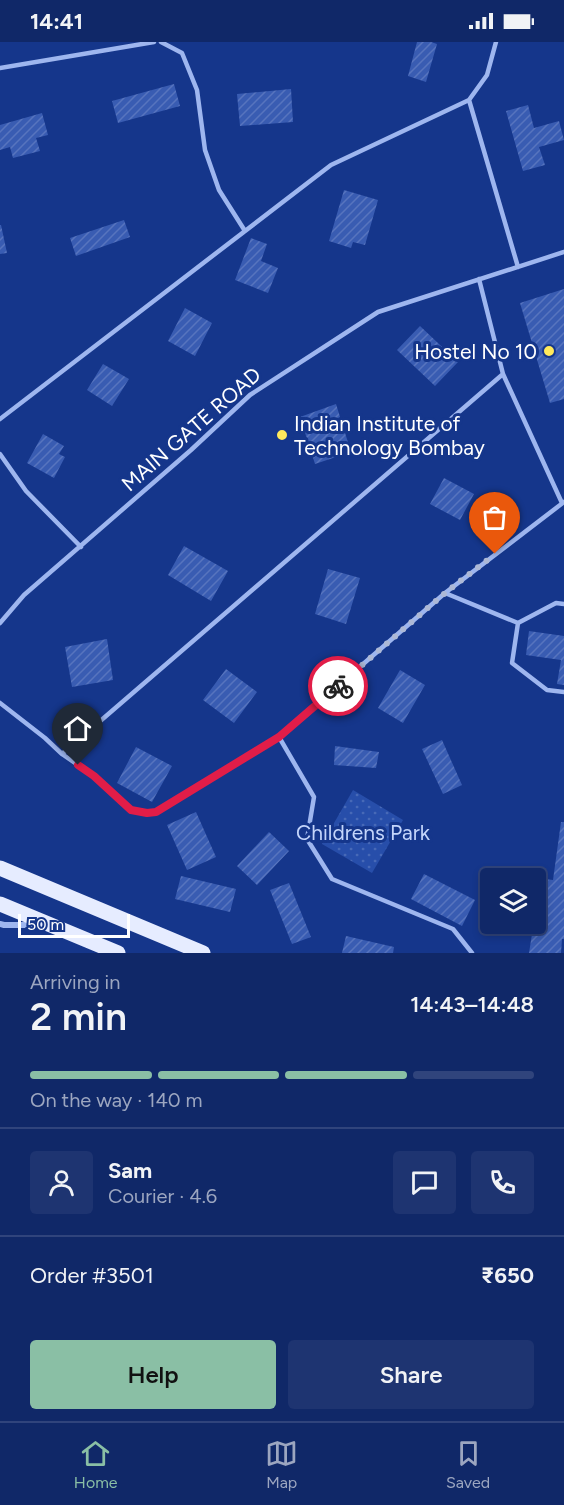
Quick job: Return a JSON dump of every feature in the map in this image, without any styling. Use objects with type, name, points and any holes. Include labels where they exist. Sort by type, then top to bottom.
[{"type":"main road","points":[[0,868],[203,953]]},
{"type":"main road","points":[[0,903],[118,953]]},
{"type":"main road","points":[[84,938],[100,953]]},
{"type":"street","points":[[0,924],[4,926],[52,925]]},
{"type":"lane","points":[[0,68],[154,42]]},
{"type":"lane","points":[[161,42],[182,53],[197,90],[205,150],[215,180],[245,231]]},
{"type":"lane","points":[[0,419],[331,165],[469,100],[487,75],[496,42]]},
{"type":"lane","points":[[469,100],[518,267]]},
{"type":"lane","name":"MAIN GATE ROAD","points":[[0,623],[24,595],[191,450],[250,395],[378,312],[564,252]]},
{"type":"lane","points":[[0,703],[62,754],[94,776],[131,810],[156,812],[279,737],[445,593],[563,502],[503,374],[479,279]]},
{"type":"lane","points":[[62,754],[503,374]]},
{"type":"lane","points":[[0,454],[26,491],[81,547]]},
{"type":"lane","points":[[445,593],[518,623]]},
{"type":"lane","points":[[518,623],[556,603],[564,604]]},
{"type":"lane","points":[[518,623],[512,663],[547,690],[564,692]]},
{"type":"lane","points":[[279,737],[314,796],[307,839],[332,879],[453,929],[472,953]]},
{"type":"green space","name":"Childrens Park","points":[[353,790],[403,820],[372,873],[322,844]]},
{"type":"building","points":[[417,42],[437,44],[426,82],[408,76]]},
{"type":"building","points":[[174,84],[180,106],[118,123],[112,101]]},
{"type":"building","points":[[291,89],[293,122],[240,126],[237,94]]},
{"type":"building","points":[[528,105],[534,128],[559,121],[564,140],[539,147],[545,165],[523,171],[506,111]]},
{"type":"building","points":[[42,113],[48,135],[36,138],[40,151],[13,158],[10,147],[0,150],[0,125]]},
{"type":"building","points":[[344,190],[378,200],[365,245],[353,242],[351,248],[329,241]]},
{"type":"building","points":[[124,220],[130,237],[76,256],[70,238]]},
{"type":"building","points":[[0,225],[7,253],[0,254]]},
{"type":"building","points":[[251,238],[267,244],[261,261],[278,268],[268,293],[235,280]]},
{"type":"building","name":"Hostel No 10","points":[[564,289],[564,399],[550,403],[520,303]]},
{"type":"building","points":[[185,308],[212,323],[195,356],[168,341]]},
{"type":"building","points":[[420,326],[458,362],[435,386],[397,350]]},
{"type":"building","points":[[103,364],[129,379],[112,406],[87,390]]},
{"type":"building","points":[[336,404],[351,452],[315,464],[300,417]]},
{"type":"building","points":[[43,434],[64,446],[59,454],[65,457],[54,478],[27,463]]},
{"type":"building","points":[[444,478],[474,494],[460,520],[430,504]]},
{"type":"building","points":[[184,546],[228,571],[211,601],[168,575]]},
{"type":"building","points":[[328,569],[360,578],[346,624],[315,614]]},
{"type":"building","points":[[529,631],[564,636],[564,685],[557,684],[561,660],[526,655]]},
{"type":"building","points":[[107,639],[113,680],[72,687],[65,647]]},
{"type":"building","points":[[226,669],[257,692],[234,723],[203,700]]},
{"type":"building","points":[[400,670],[425,685],[403,723],[378,708]]},
{"type":"building","points":[[442,740],[462,785],[443,794],[422,749]]},
{"type":"building","points":[[335,746],[379,752],[376,768],[334,765]]},
{"type":"building","points":[[136,747],[172,766],[152,802],[117,783]]},
{"type":"building","points":[[196,812],[216,857],[187,870],[167,825]]},
{"type":"building","points":[[561,822],[564,822],[564,939],[562,939],[561,953],[529,953],[532,934],[546,934],[546,879],[553,880]]},
{"type":"building","points":[[269,832],[289,851],[257,885],[237,866]]},
{"type":"building","points":[[424,874],[475,900],[462,926],[411,899]]},
{"type":"building","points":[[181,876],[236,889],[230,912],[175,899]]},
{"type":"building","points":[[289,883],[311,937],[292,944],[270,890]]},
{"type":"building","points":[[346,936],[394,947],[393,953],[342,953]]},
{"type":"way so far","points":[[338,686],[445,593],[495,554]]},
{"type":"place","name":"Hostel No 10","points":[[549,351]]},
{"type":"place","name":"Indian Institute of Technology Bombay","points":[[282,435]]},
{"type":"route","points":[[78,765],[94,776],[131,810],[156,812],[279,737],[338,686]]}]
